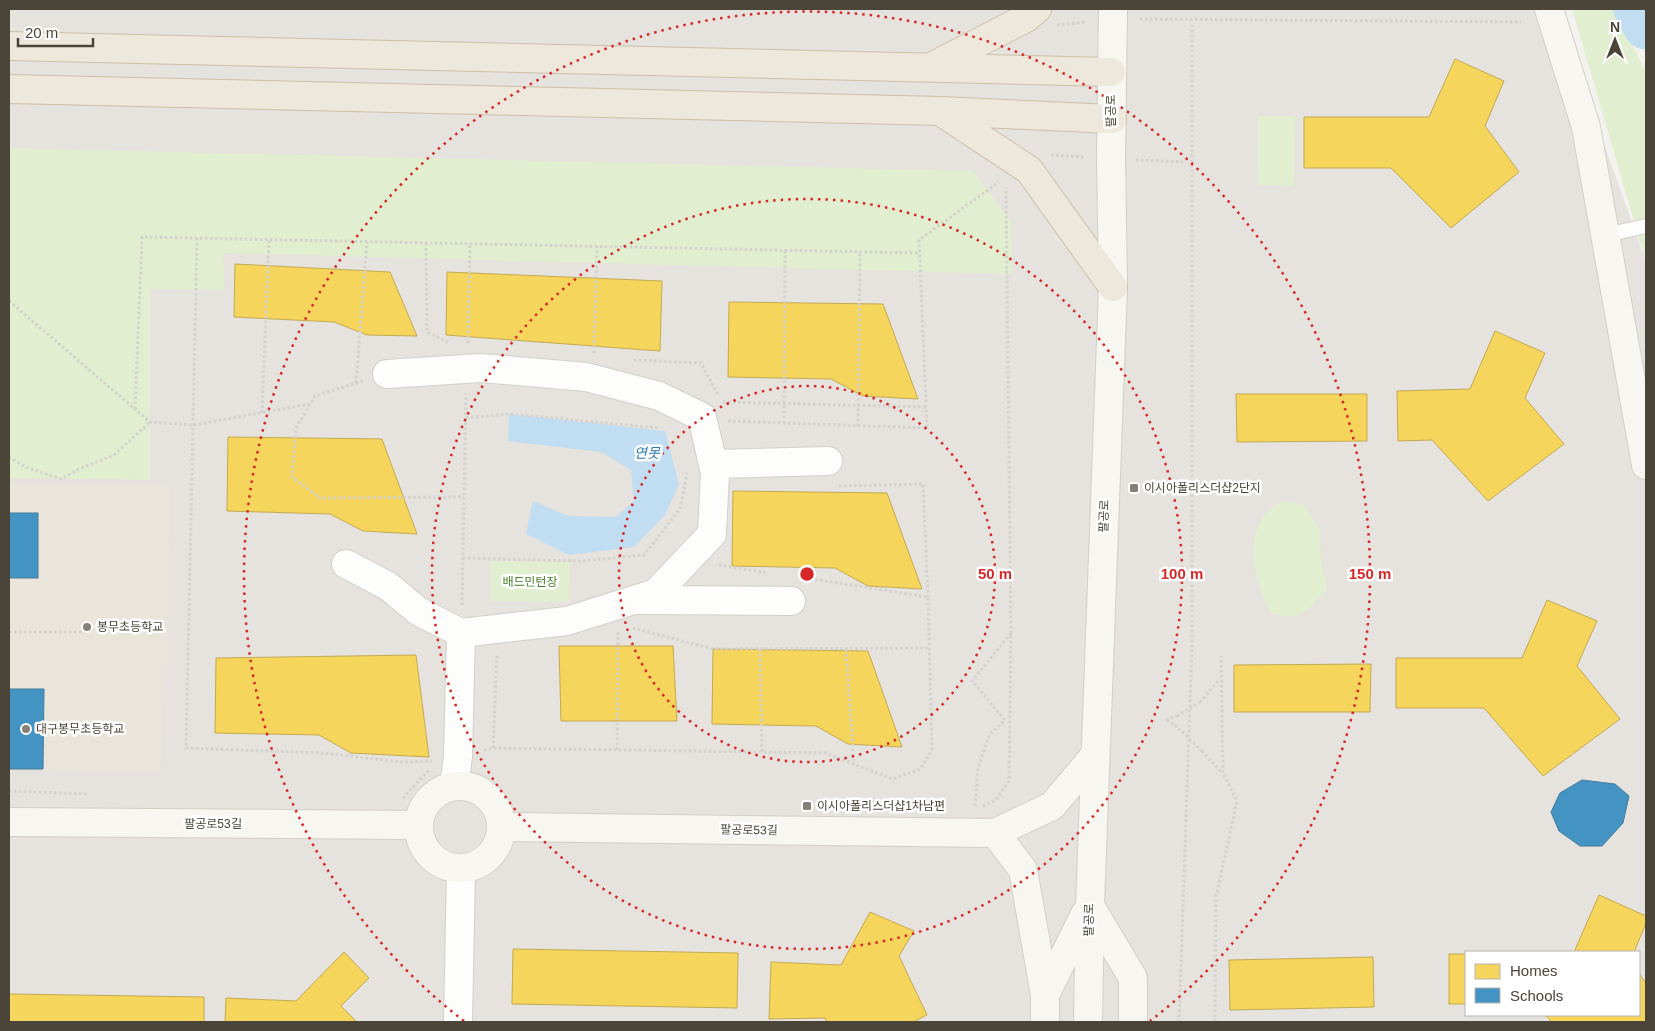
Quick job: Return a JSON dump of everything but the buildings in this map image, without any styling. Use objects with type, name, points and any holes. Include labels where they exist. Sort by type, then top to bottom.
[{"type":"highway","points":[[929,68],[1032,13]]},
{"type":"highway","points":[[9,46],[1111,72]]},
{"type":"highway","points":[[9,89],[940,111],[1112,119]]},
{"type":"highway","points":[[940,111],[1029,170],[1112,287]]},
{"type":"main road","points":[[1549,9],[1586,127],[1646,464]]},
{"type":"main road","name":"팔공로","points":[[1088,1022],[1090,905],[1112,287],[1110,158],[1113,14]]},
{"type":"main road","points":[[1045,1022],[1046,995],[1024,870],[995,833],[1052,806],[1095,755]]},
{"type":"main road","points":[[454,786],[476,789],[486,795],[497,810],[502,827],[500,840],[494,851],[485,861],[474,867],[461,869],[447,867],[436,861],[426,851],[420,839],[418,825],[426,804],[434,796],[454,786]]},
{"type":"main road","name":"팔공로53길","points":[[9,822],[418,825]]},
{"type":"main road","name":"팔공로53길","points":[[502,827],[995,833]]},
{"type":"main road","points":[[1046,995],[1090,905]]},
{"type":"main road","points":[[1090,905],[1132,978],[1133,1022]]},
{"type":"street","points":[[346,564],[388,586],[418,611],[461,634],[567,620],[656,593],[712,534],[715,473],[702,417],[659,396],[586,376],[481,368],[467,360],[387,374]]},
{"type":"street","points":[[713,464],[831,474]]},
{"type":"street","points":[[634,600],[797,590]]},
{"type":"street","points":[[454,786],[458,756],[461,634]]},
{"type":"street","points":[[458,1022],[461,869]]},
{"type":"lane","points":[[1606,235],[1646,226]]},
{"type":"path","points":[[1032,13],[1036,26],[1047,26],[1113,14],[1521,22]]},
{"type":"path","points":[[1179,1022],[1192,644],[1192,25]]},
{"type":"path","points":[[720,420],[927,428],[919,240],[1006,178],[1011,634],[1009,781],[996,800],[975,810],[978,768],[989,736],[1005,720],[972,680],[1011,634]]},
{"type":"path","points":[[135,409],[142,237],[919,253]]},
{"type":"path","points":[[197,238],[186,748],[322,752],[402,762],[438,760],[405,798],[397,798]]},
{"type":"path","points":[[262,413],[268,240]]},
{"type":"path","points":[[356,383],[367,242]]},
{"type":"path","points":[[426,243],[427,332],[467,360]]},
{"type":"path","points":[[461,634],[470,244]]},
{"type":"path","points":[[593,359],[597,246]]},
{"type":"path","points":[[784,423],[785,250]]},
{"type":"path","points":[[858,426],[860,252]]},
{"type":"path","points":[[9,302],[150,422],[193,425],[310,404]]},
{"type":"path","points":[[632,360],[701,363],[721,402],[926,407]]},
{"type":"path","points":[[387,374],[315,396],[296,428],[292,477],[320,498],[464,497]]},
{"type":"path","points":[[466,418],[509,414],[667,428]]},
{"type":"path","points":[[9,457],[25,467],[61,479],[78,469],[114,455],[150,422]]},
{"type":"path","points":[[463,558],[582,561],[644,555],[680,509],[687,470]]},
{"type":"path","points":[[458,756],[493,748],[825,753],[893,779],[920,769],[932,750],[923,484],[831,474]]},
{"type":"path","points":[[718,565],[775,574]]},
{"type":"path","points":[[797,590],[928,597]]},
{"type":"path","points":[[617,750],[618,624]]},
{"type":"path","points":[[627,626],[713,649],[929,648]]},
{"type":"path","points":[[9,632],[88,632]]},
{"type":"path","points":[[760,649],[762,752]]},
{"type":"path","points":[[846,649],[854,764]]},
{"type":"path","points":[[493,748],[497,652],[506,650]]},
{"type":"path","points":[[1221,656],[1223,773]]},
{"type":"path","points":[[1215,1022],[1216,897],[1237,801],[1223,773],[1175,725],[1166,720],[1177,716],[1200,702],[1220,679]]},
{"type":"path","points":[[9,791],[96,794]]},
{"type":"shaded area","points":[[9,9],[1556,9],[1646,262],[1646,1022],[9,1022]]},
{"type":"shaded area","points":[[367,346],[454,346],[455,403],[368,399]]},
{"type":"shaded area","points":[[486,352],[666,364],[669,416],[488,405],[481,368]]},
{"type":"shaded area","points":[[730,422],[877,427],[878,484],[731,486]]},
{"type":"shaded area","points":[[722,472],[725,547],[683,592],[664,600],[720,539]]},
{"type":"shaded area","name":"봉무초등학교","points":[[9,483],[171,487],[161,771],[9,768]]},
{"type":"shaded area","points":[[695,579],[843,585],[844,642],[697,643]]},
{"type":"shaded area","points":[[244,584],[377,591],[378,648],[244,637],[240,607]]},
{"type":"green space","points":[[1572,9],[1615,9],[1646,73],[1646,262]]},
{"type":"green space","points":[[1258,116],[1295,116],[1294,186],[1257,185]]},
{"type":"green space","points":[[9,148],[973,171],[1011,222],[1012,274],[223,253],[225,290],[150,289],[150,480],[9,478]]},
{"type":"green space","points":[[1281,501],[1304,504],[1320,530],[1321,559],[1327,590],[1303,613],[1290,616],[1271,613],[1257,579],[1253,555],[1256,531],[1262,517]]},
{"type":"green space","name":"배드민턴장","points":[[491,561],[570,562],[569,602],[491,601]]},
{"type":"water","name":"연못","points":[[509,414],[665,431],[679,484],[665,515],[634,547],[569,555],[526,534],[533,501],[568,516],[616,517],[634,501],[631,470],[601,452],[508,441]]},
{"type":"waterway","points":[[1636,9],[1646,27]]},
{"type":"place","name":"이시아폴리스더샵2단지","points":[[1134,488]]},
{"type":"place","name":"봉무초등학교","points":[[87,627]]},
{"type":"place","name":"대구봉무초등학교","points":[[26,729]]},
{"type":"place","name":"이시아폴리스더샵1차남편","points":[[807,806]]}]
